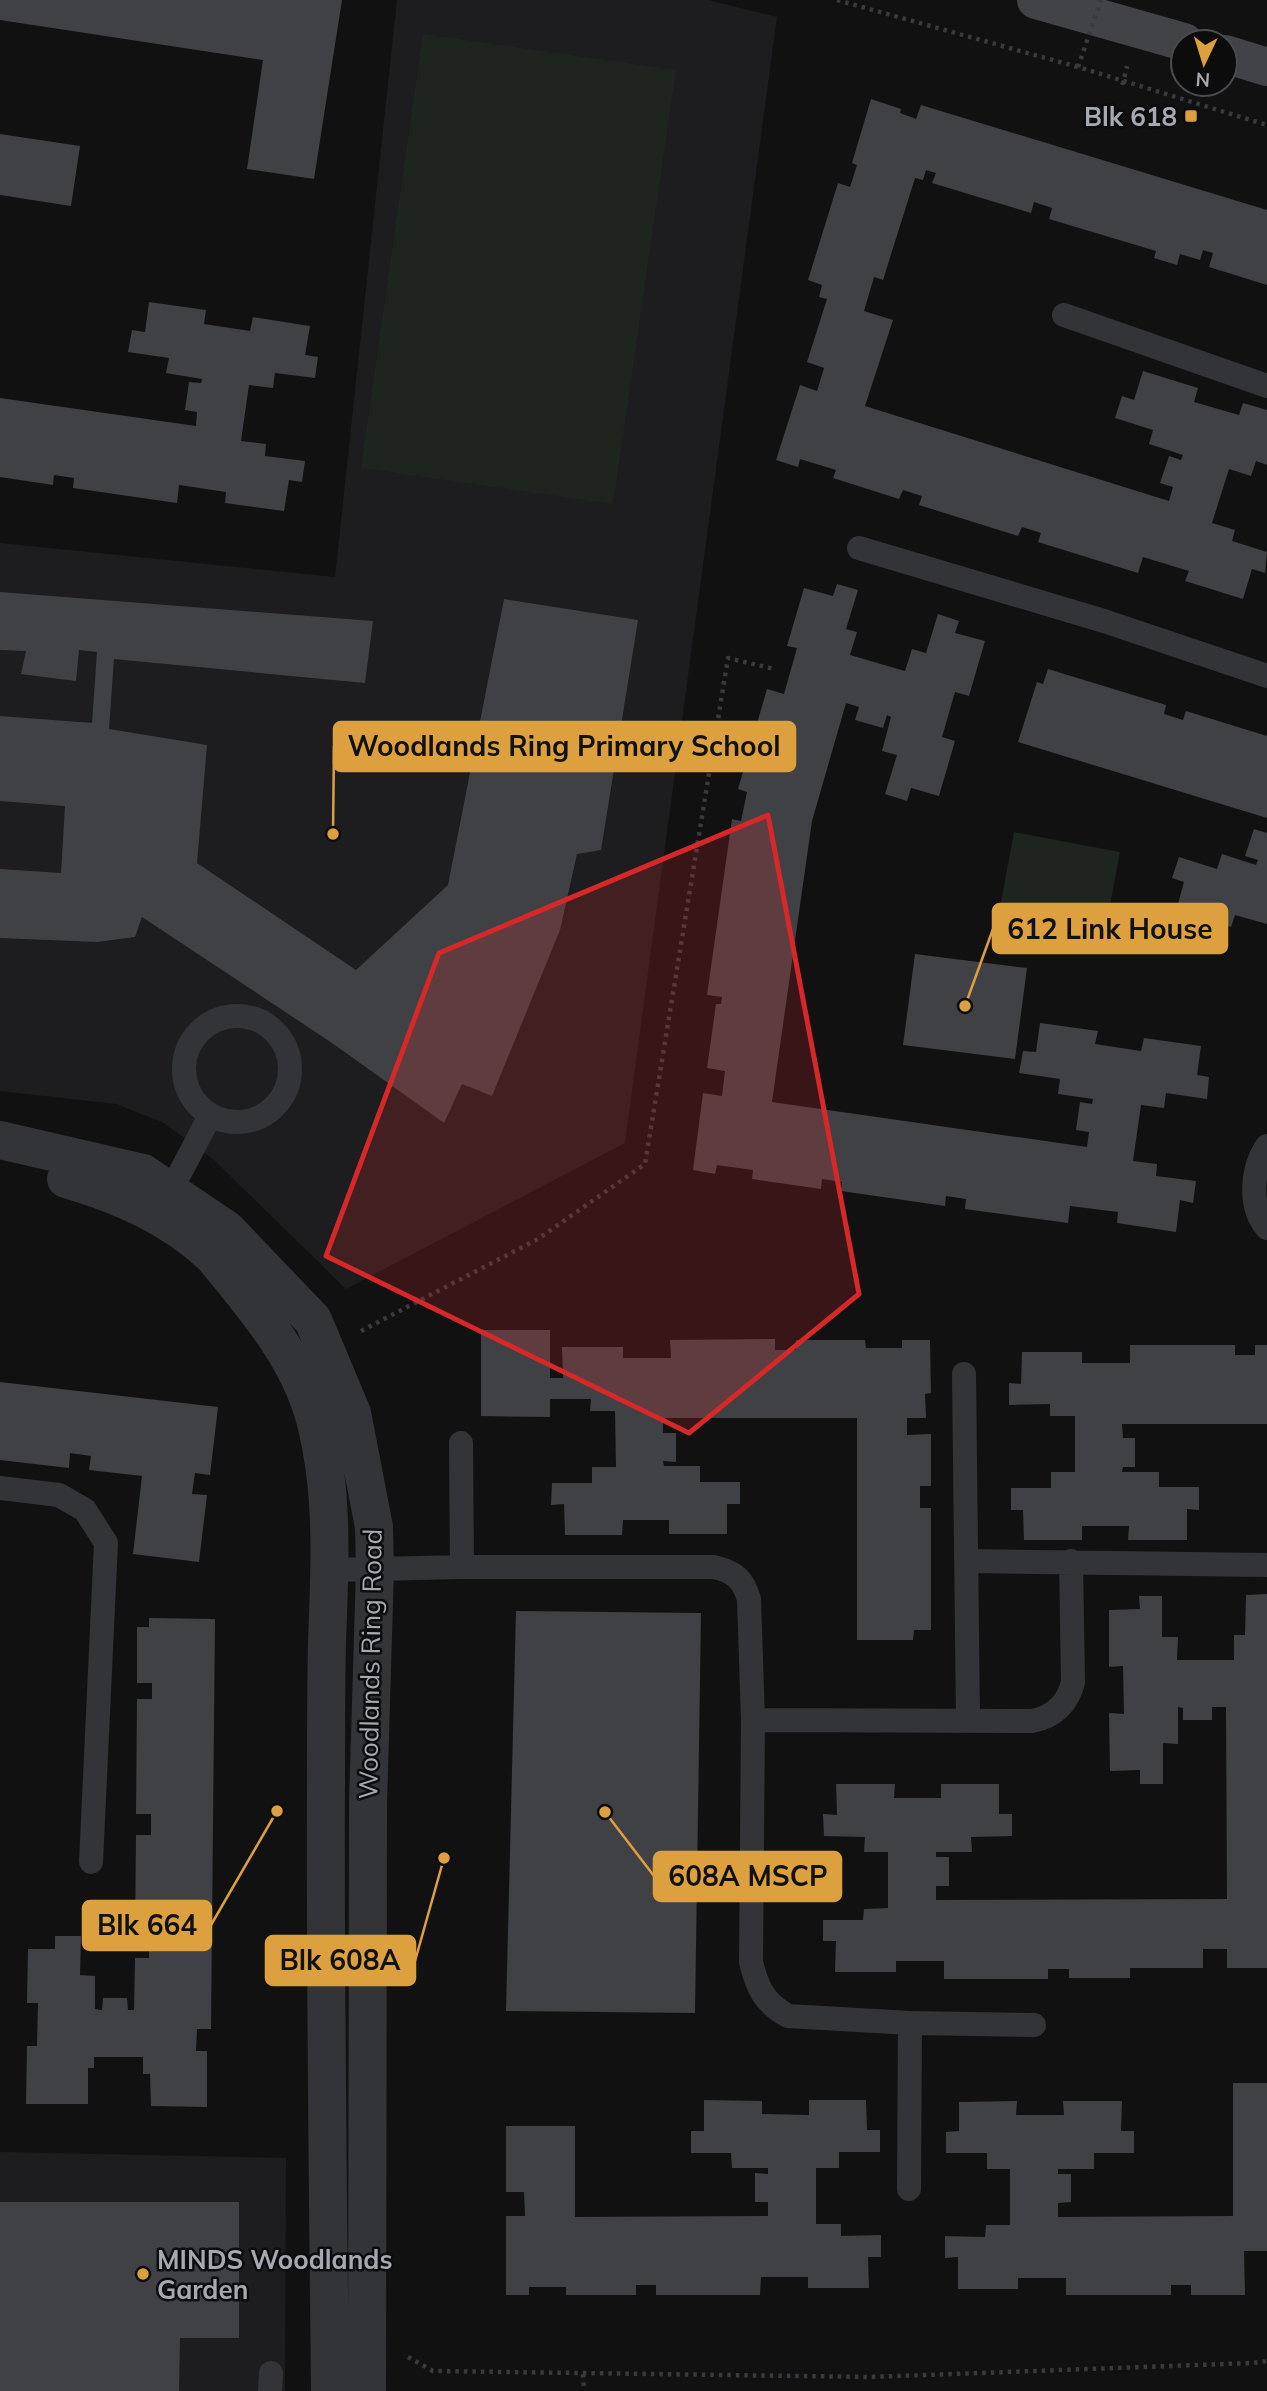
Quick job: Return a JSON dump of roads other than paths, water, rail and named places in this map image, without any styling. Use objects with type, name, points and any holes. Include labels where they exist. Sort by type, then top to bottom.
[{"type":"main road","points":[[1036,0],[1169,38]]},
{"type":"main road","points":[[1239,58],[1267,67]]},
{"type":"street","name":"Woodlands Ring Road","points":[[0,1140],[143,1174],[227,1230],[313,1320],[352,1413],[374,1527],[375,1569],[368,1803],[367,2391]]},
{"type":"street","name":"Woodlands Ring Road","points":[[0,1163],[31,1169],[124,1198],[150,1210],[200,1244],[213,1256],[270,1328],[304,1384],[316,1422],[329,1502],[331,1570],[327,1642],[325,1882],[330,2391]]},
{"type":"lane","points":[[1064,315],[1267,386]]},
{"type":"lane","points":[[859,548],[1104,621],[1267,676]]},
{"type":"lane","points":[[236,1015],[263,1022],[283,1041],[291,1068],[284,1095],[264,1115],[238,1123],[210,1116],[190,1097],[182,1070],[189,1043],[209,1023],[236,1015]]},
{"type":"lane","points":[[170,1192],[210,1116]]},
{"type":"lane","points":[[1267,1146],[1261,1155],[1255,1176],[1254,1200],[1267,1228]]},
{"type":"lane","points":[[964,1374],[968,1720]]},
{"type":"lane","points":[[461,1443],[462,1567]]},
{"type":"lane","points":[[0,1488],[59,1495],[85,1510],[106,1544],[91,1862]]},
{"type":"lane","points":[[967,1561],[1267,1565]]},
{"type":"lane","points":[[753,1720],[1041,1719],[1064,1703],[1073,1682],[1071,1561]]},
{"type":"lane","points":[[331,1570],[713,1567],[727,1569],[736,1574],[745,1586],[749,1599],[753,1720],[751,1962],[757,1984],[770,2004],[788,2015],[910,2023],[1034,2025]]},
{"type":"lane","points":[[909,2189],[910,2023]]},
{"type":"place","name":"Blk 618","points":[[1191,116]]},
{"type":"place","name":"Woodlands Ring Primary School","points":[[333,834]]},
{"type":"place","name":"612 Link House","points":[[965,1006]]},
{"type":"place","name":"Blk 664","points":[[277,1811]]},
{"type":"place","name":"608A MSCP","points":[[605,1812]]},
{"type":"place","name":"Blk 608A","points":[[444,1858]]},
{"type":"place","name":"MINDS Woodlands Garden","points":[[143,2274]]}]
